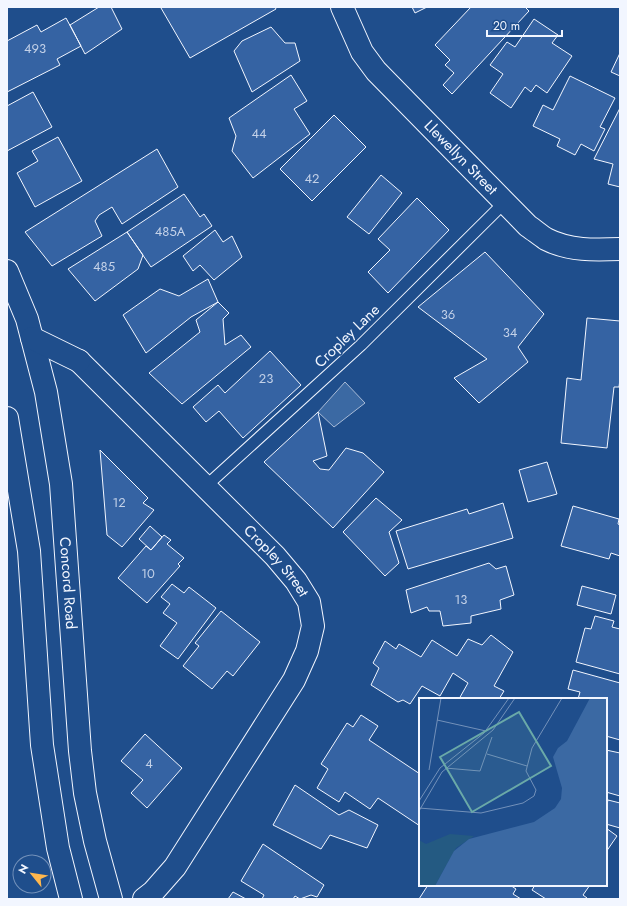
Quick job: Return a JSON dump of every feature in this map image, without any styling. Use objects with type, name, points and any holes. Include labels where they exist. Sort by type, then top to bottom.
[{"type":"main road","name":"Llewellyn Street","points":[[342,7],[362,52],[376,70],[528,226],[547,239],[567,247],[590,250],[620,249]]},
{"type":"main road","name":"Concord Road","points":[[7,271],[27,319],[46,392],[61,484],[80,751],[85,793],[95,841],[112,899]]},
{"type":"main road","name":"Cropley Street","points":[[32,338],[79,361],[275,556],[296,581],[309,602],[313,626],[307,651],[294,680],[175,867],[153,892],[144,899]]},
{"type":"main road","points":[[7,418],[29,551],[42,745],[58,848],[71,899]]},
{"type":"lane","name":"Cropley Lane","points":[[205,487],[361,345],[505,202]]},
{"type":"water","points":[[345,382],[365,403],[334,427],[318,412]]},
{"type":"building","points":[[99,7],[111,7],[122,29],[85,54],[70,25]]},
{"type":"building","points":[[275,7],[276,9],[190,58],[161,8]]},
{"type":"building","points":[[412,7],[427,7],[415,13]]},
{"type":"building","points":[[471,7],[525,7],[529,11],[452,94],[443,85],[454,73],[445,65],[450,60],[435,45]]},
{"type":"building","points":[[66,18],[81,46],[57,59],[60,65],[7,92],[7,41],[37,25],[41,32]]},
{"type":"building","points":[[534,19],[558,35],[552,43],[572,56],[547,93],[536,85],[531,92],[525,87],[511,108],[490,93],[503,74],[490,65],[507,42],[515,47]]},
{"type":"building","points":[[271,27],[285,43],[295,43],[300,61],[252,92],[234,51],[242,41]]},
{"type":"building","points":[[620,53],[620,76],[611,72]]},
{"type":"building","points":[[291,75],[307,101],[294,109],[310,134],[253,178],[232,151],[236,136],[229,118]]},
{"type":"building","points":[[570,76],[615,98],[600,127],[605,129],[594,151],[581,144],[575,155],[557,146],[560,139],[533,126],[543,105],[553,110]]},
{"type":"building","points":[[33,92],[52,127],[7,151],[7,106]]},
{"type":"building","points":[[620,108],[620,187],[608,184],[613,164],[594,159]]},
{"type":"building","points":[[334,115],[366,147],[312,201],[280,169]]},
{"type":"building","points":[[58,137],[82,181],[35,207],[17,173],[38,161],[32,151]]},
{"type":"building","points":[[157,149],[178,187],[122,224],[112,207],[99,215],[95,221],[102,236],[52,266],[25,232]]},
{"type":"building","points":[[381,175],[402,193],[369,234],[347,217]]},
{"type":"building","points":[[184,194],[200,217],[204,214],[212,226],[151,267],[127,232]]},
{"type":"building","points":[[417,198],[449,230],[388,293],[368,272],[390,250],[378,239]]},
{"type":"building","points":[[215,230],[223,242],[232,236],[242,257],[214,280],[200,265],[193,271],[183,256]]},
{"type":"building","points":[[127,232],[143,255],[138,269],[95,301],[68,269]]},
{"type":"building","points":[[485,252],[544,314],[518,347],[528,362],[479,403],[454,378],[487,359],[418,307]]},
{"type":"building","points":[[208,279],[218,302],[191,317],[146,353],[123,315],[160,289],[179,296]]},
{"type":"building","points":[[218,302],[229,313],[223,319],[225,345],[241,335],[251,347],[182,404],[149,373],[200,332],[196,320]]},
{"type":"building","points":[[587,318],[620,321],[620,379],[619,387],[614,387],[607,448],[561,443],[567,378],[581,380]]},
{"type":"building","points":[[270,351],[301,385],[243,438],[219,411],[206,422],[193,407],[218,385],[225,393]]},
{"type":"building","points":[[318,412],[327,456],[313,461],[320,469],[329,470],[346,448],[363,453],[384,472],[333,528],[264,462]]},
{"type":"building","points":[[100,450],[148,498],[143,503],[154,510],[122,547],[107,535]]},
{"type":"building","points":[[547,462],[557,494],[528,502],[519,470]]},
{"type":"building","points":[[376,498],[402,520],[389,532],[399,563],[385,576],[343,532]]},
{"type":"building","points":[[503,503],[513,538],[408,569],[396,531],[467,509],[469,514]]},
{"type":"building","points":[[573,506],[619,519],[620,556],[611,553],[609,559],[561,546]]},
{"type":"building","points":[[150,526],[162,537],[151,550],[139,539]]},
{"type":"building","points":[[164,535],[171,540],[167,544],[184,558],[178,564],[180,566],[147,603],[118,578],[146,546],[151,550]]},
{"type":"building","points":[[489,563],[496,569],[506,566],[514,595],[500,600],[501,609],[471,616],[471,623],[443,626],[440,611],[429,611],[427,607],[411,613],[406,590]]},
{"type":"building","points":[[172,584],[184,593],[189,587],[216,608],[178,659],[160,646],[177,623],[163,613],[170,604],[161,597]]},
{"type":"building","points":[[582,586],[616,595],[611,614],[577,605]]},
{"type":"building","points":[[221,611],[260,642],[233,676],[227,671],[212,689],[183,666],[199,646],[195,643]]},
{"type":"building","points":[[595,616],[614,621],[612,627],[620,629],[620,674],[576,662],[585,628],[591,629]]},
{"type":"building","points":[[491,635],[513,652],[494,686],[504,691],[500,698],[460,698],[468,683],[453,673],[440,696],[422,686],[410,704],[403,700],[398,702],[371,685],[379,668],[373,663],[385,641],[396,649],[399,644],[421,657],[432,640],[457,656],[468,639],[482,645]]},
{"type":"building","points":[[573,670],[620,683],[620,740],[607,736],[607,698],[578,698],[580,692],[568,689]]},
{"type":"building","points":[[361,715],[378,726],[369,740],[419,773],[419,825],[378,798],[370,809],[345,792],[339,802],[317,788],[328,769],[321,764],[347,723],[353,727]]},
{"type":"building","points":[[145,734],[182,768],[147,808],[131,793],[143,780],[121,761]]},
{"type":"building","points":[[607,750],[620,753],[620,796],[607,792]]},
{"type":"building","points":[[295,785],[339,815],[349,810],[378,825],[367,848],[330,835],[321,849],[273,825]]},
{"type":"building","points":[[608,800],[620,803],[620,828],[607,824]]},
{"type":"building","points":[[607,829],[617,836],[607,851]]},
{"type":"building","points":[[263,844],[324,885],[317,897],[311,895],[300,899],[295,896],[293,899],[262,899],[264,895],[241,881]]},
{"type":"building","points":[[427,886],[512,886],[516,889],[513,894],[521,899],[419,899]]},
{"type":"building","points":[[534,886],[589,886],[583,895],[587,898],[586,899],[546,899],[532,890]]},
{"type":"building","points":[[233,892],[246,899],[228,899]]}]
